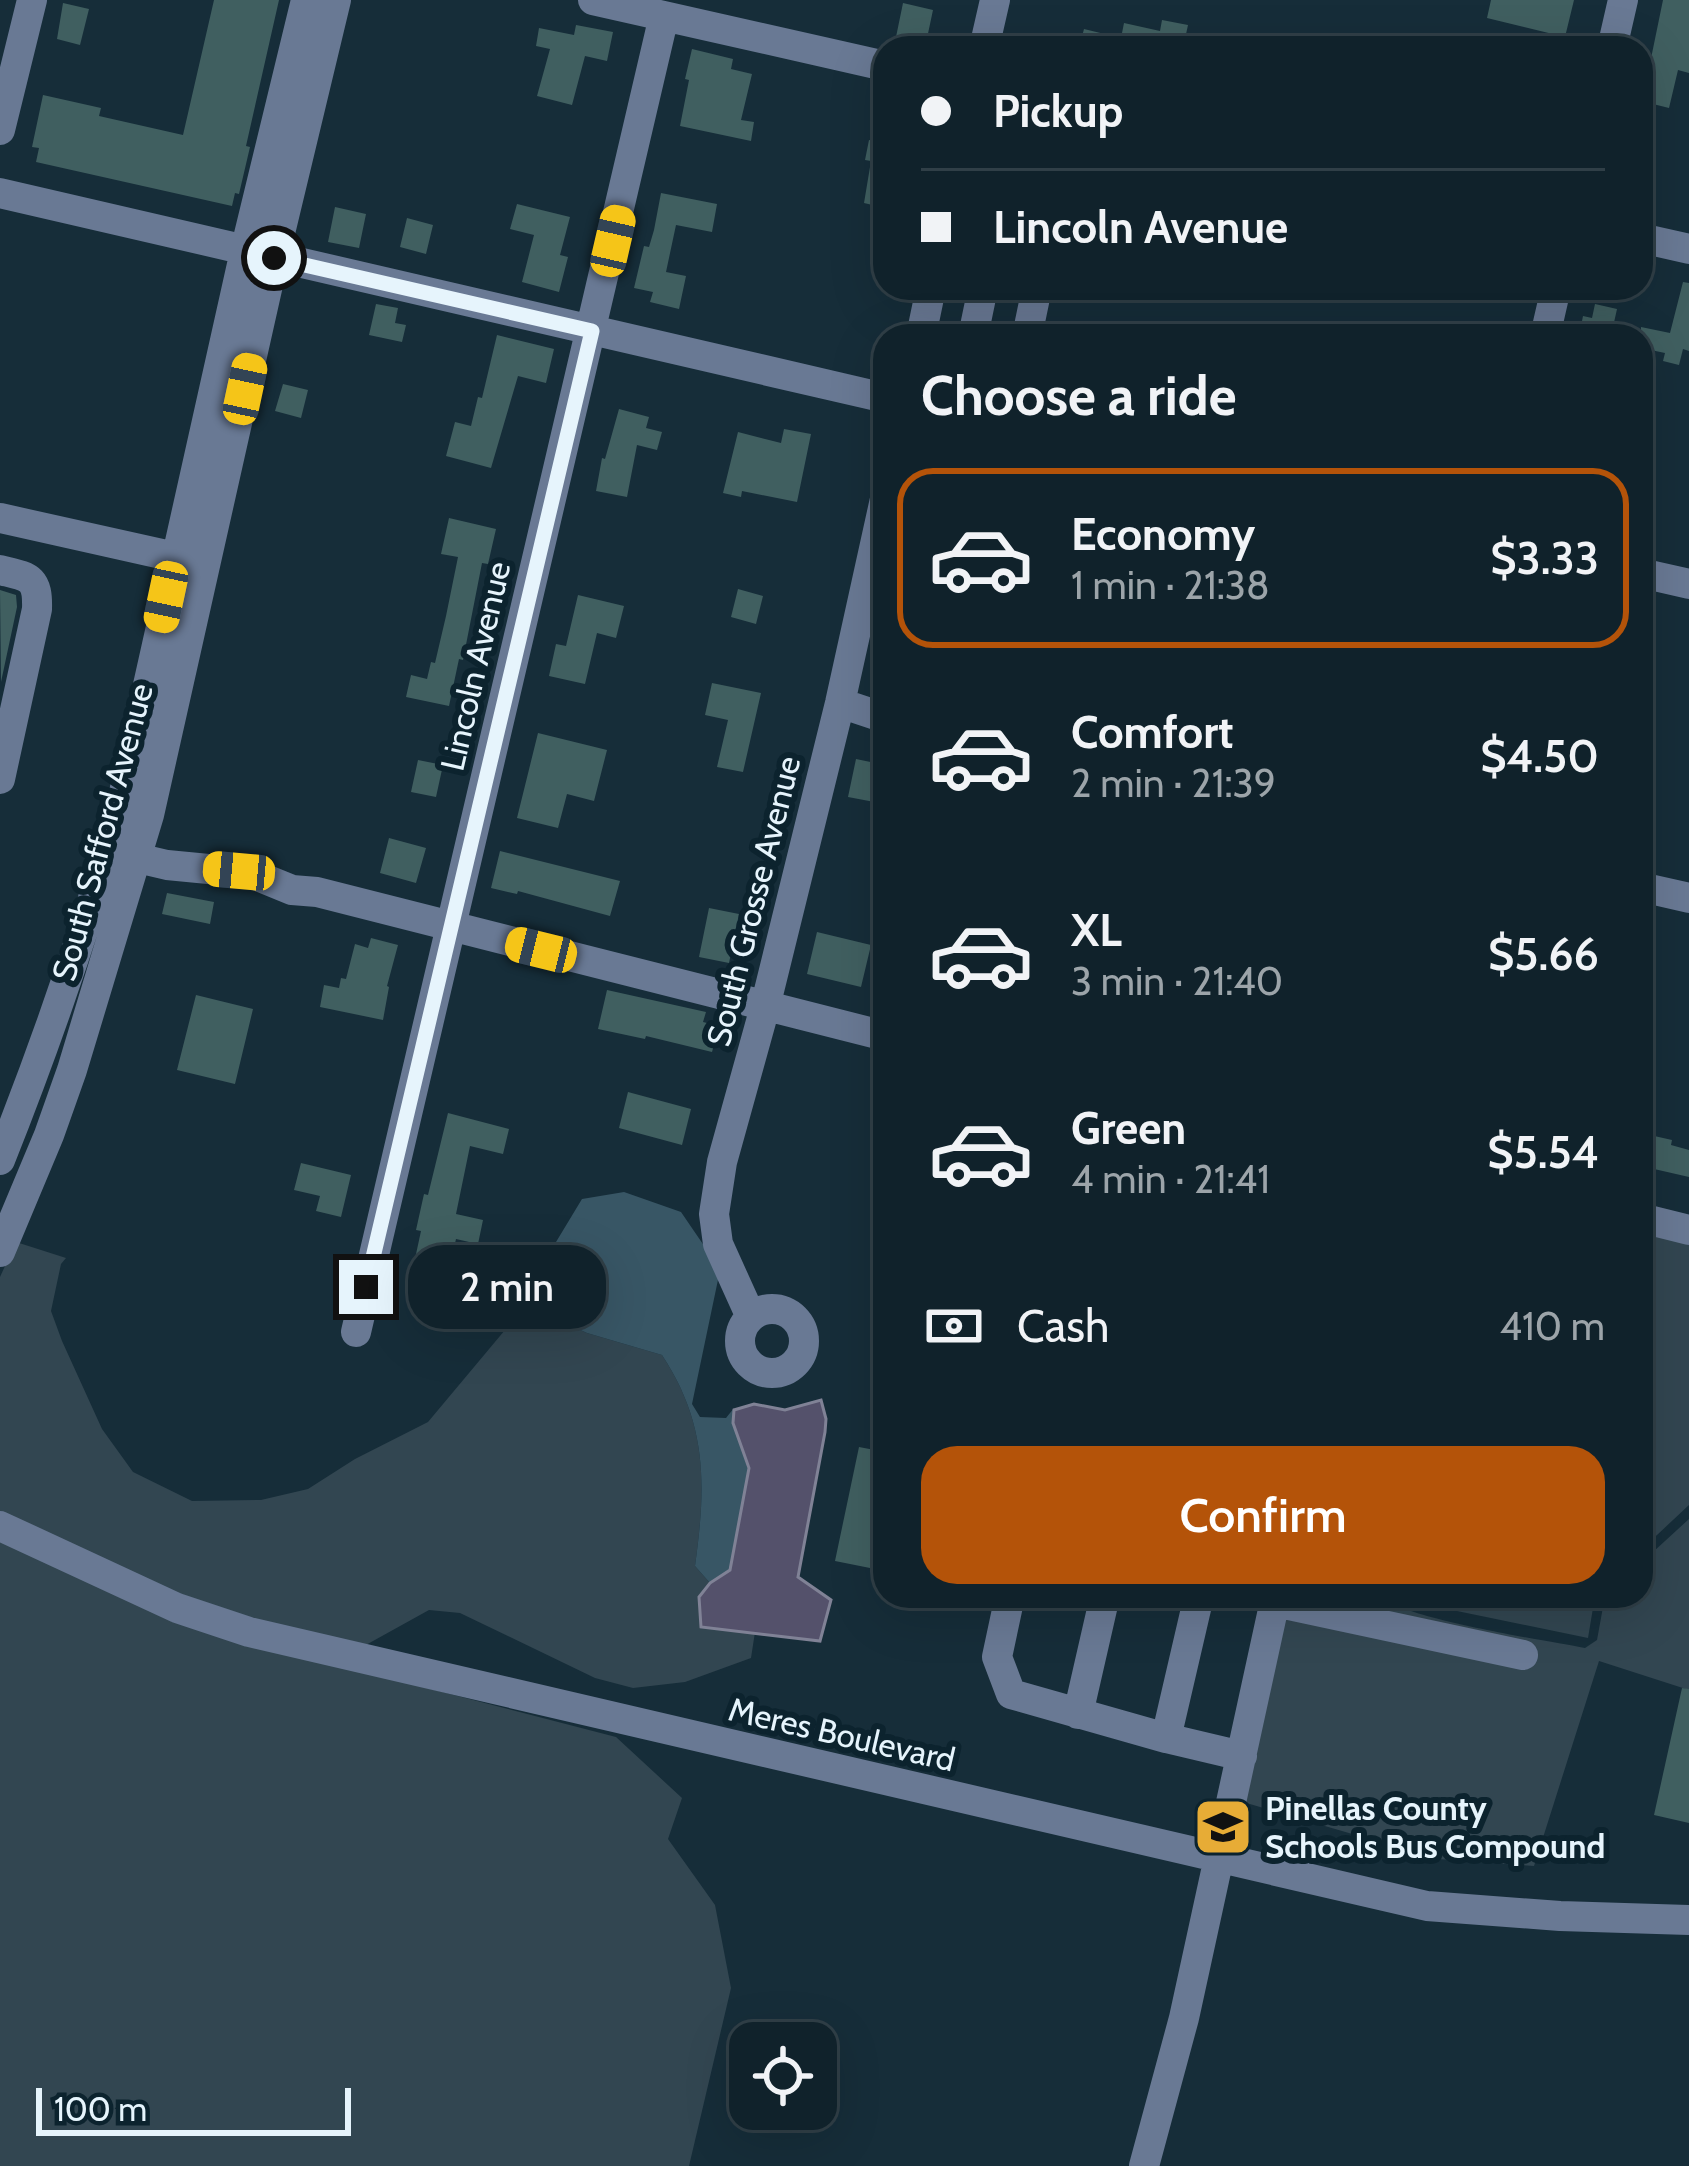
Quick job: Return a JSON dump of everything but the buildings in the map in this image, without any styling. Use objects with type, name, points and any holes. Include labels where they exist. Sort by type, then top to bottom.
[{"type":"street","points":[[0,130],[32,0]]},
{"type":"street","name":"South Safford Avenue","points":[[0,1160],[122,854],[149,815],[207,564],[306,0]]},
{"type":"street","name":"South Safford Avenue","points":[[0,1252],[72,1070],[122,854],[123,797],[175,557],[336,0]]},
{"type":"street","points":[[592,0],[676,12],[873,63]]},
{"type":"street","points":[[987,36],[995,0]]},
{"type":"street","points":[[1615,36],[1623,0]]},
{"type":"street","name":"Lincoln Avenue","points":[[356,1332],[592,331],[676,12]]},
{"type":"street","points":[[0,194],[873,395]]},
{"type":"street","points":[[1653,241],[1689,249]]},
{"type":"street","points":[[0,518],[207,564]]},
{"type":"street","name":"South Grosse Avenue","points":[[751,1317],[718,1244],[714,1214],[722,1162],[765,1007],[873,553]]},
{"type":"street","points":[[0,570],[27,577],[38,595],[0,779]]},
{"type":"street","points":[[1653,576],[1689,584]]},
{"type":"street","points":[[840,703],[873,714]]},
{"type":"street","points":[[122,854],[166,865],[250,872],[292,890],[317,892],[873,1033]]},
{"type":"street","points":[[1653,889],[1689,898]]},
{"type":"street","points":[[1653,1221],[1689,1230]]},
{"type":"street","name":"Meres Boulevard","points":[[0,1526],[177,1608],[249,1632],[1220,1859],[1426,1906],[1689,1920]]},
{"type":"street","points":[[1007,1608],[997,1657],[1011,1694],[1242,1756]]},
{"type":"street","points":[[1078,1714],[1103,1608]]},
{"type":"street","points":[[1166,1738],[1196,1608]]},
{"type":"street","points":[[1144,2166],[1184,2018],[1273,1608]]},
{"type":"street","points":[[1315,1608],[1523,1655]]},
{"type":"shaded area","points":[[624,1192],[681,1212],[719,1275],[692,1404],[700,1417],[726,1418],[734,1408],[733,1423],[749,1468],[730,1570],[710,1583],[695,1566],[702,1483],[696,1431],[662,1355],[587,1333],[526,1305],[582,1199]]},
{"type":"shaded area","points":[[1653,1235],[1689,1244],[1689,1505],[1653,1539]]},
{"type":"shaded area","points":[[16,1242],[66,1258],[51,1311],[102,1429],[133,1472],[192,1501],[261,1500],[308,1489],[428,1422],[526,1305],[587,1333],[662,1355],[688,1406],[700,1457],[695,1566],[710,1583],[699,1597],[701,1626],[755,1632],[751,1658],[685,1682],[633,1688],[595,1678],[460,1613],[429,1610],[364,1646],[181,1597],[0,1512],[0,1277]]},
{"type":"shaded area","points":[[821,1400],[825,1432],[798,1577],[831,1600],[820,1641],[701,1627],[699,1597],[730,1570],[749,1468],[733,1423],[734,1410],[754,1404],[785,1410]]},
{"type":"shaded area","points":[[1689,1519],[1689,1690],[1599,1661],[1534,1866],[1438,1859],[1243,1802],[1284,1608],[1402,1608],[1585,1648],[1597,1640],[1603,1608],[1653,1608],[1653,1552]]},
{"type":"shaded area","points":[[0,1539],[338,1665],[616,1737],[682,1798],[668,1839],[715,1905],[731,1988],[689,2166],[0,2166]]},
{"type":"shaded area","points":[[1442,1608],[1593,1608],[1588,1638]]},
{"type":"place","name":"Pinellas County Schools Bus Compound","points":[[1223,1827]]},
{"type":"route","points":[[274,258],[592,331],[366,1287]]}]
